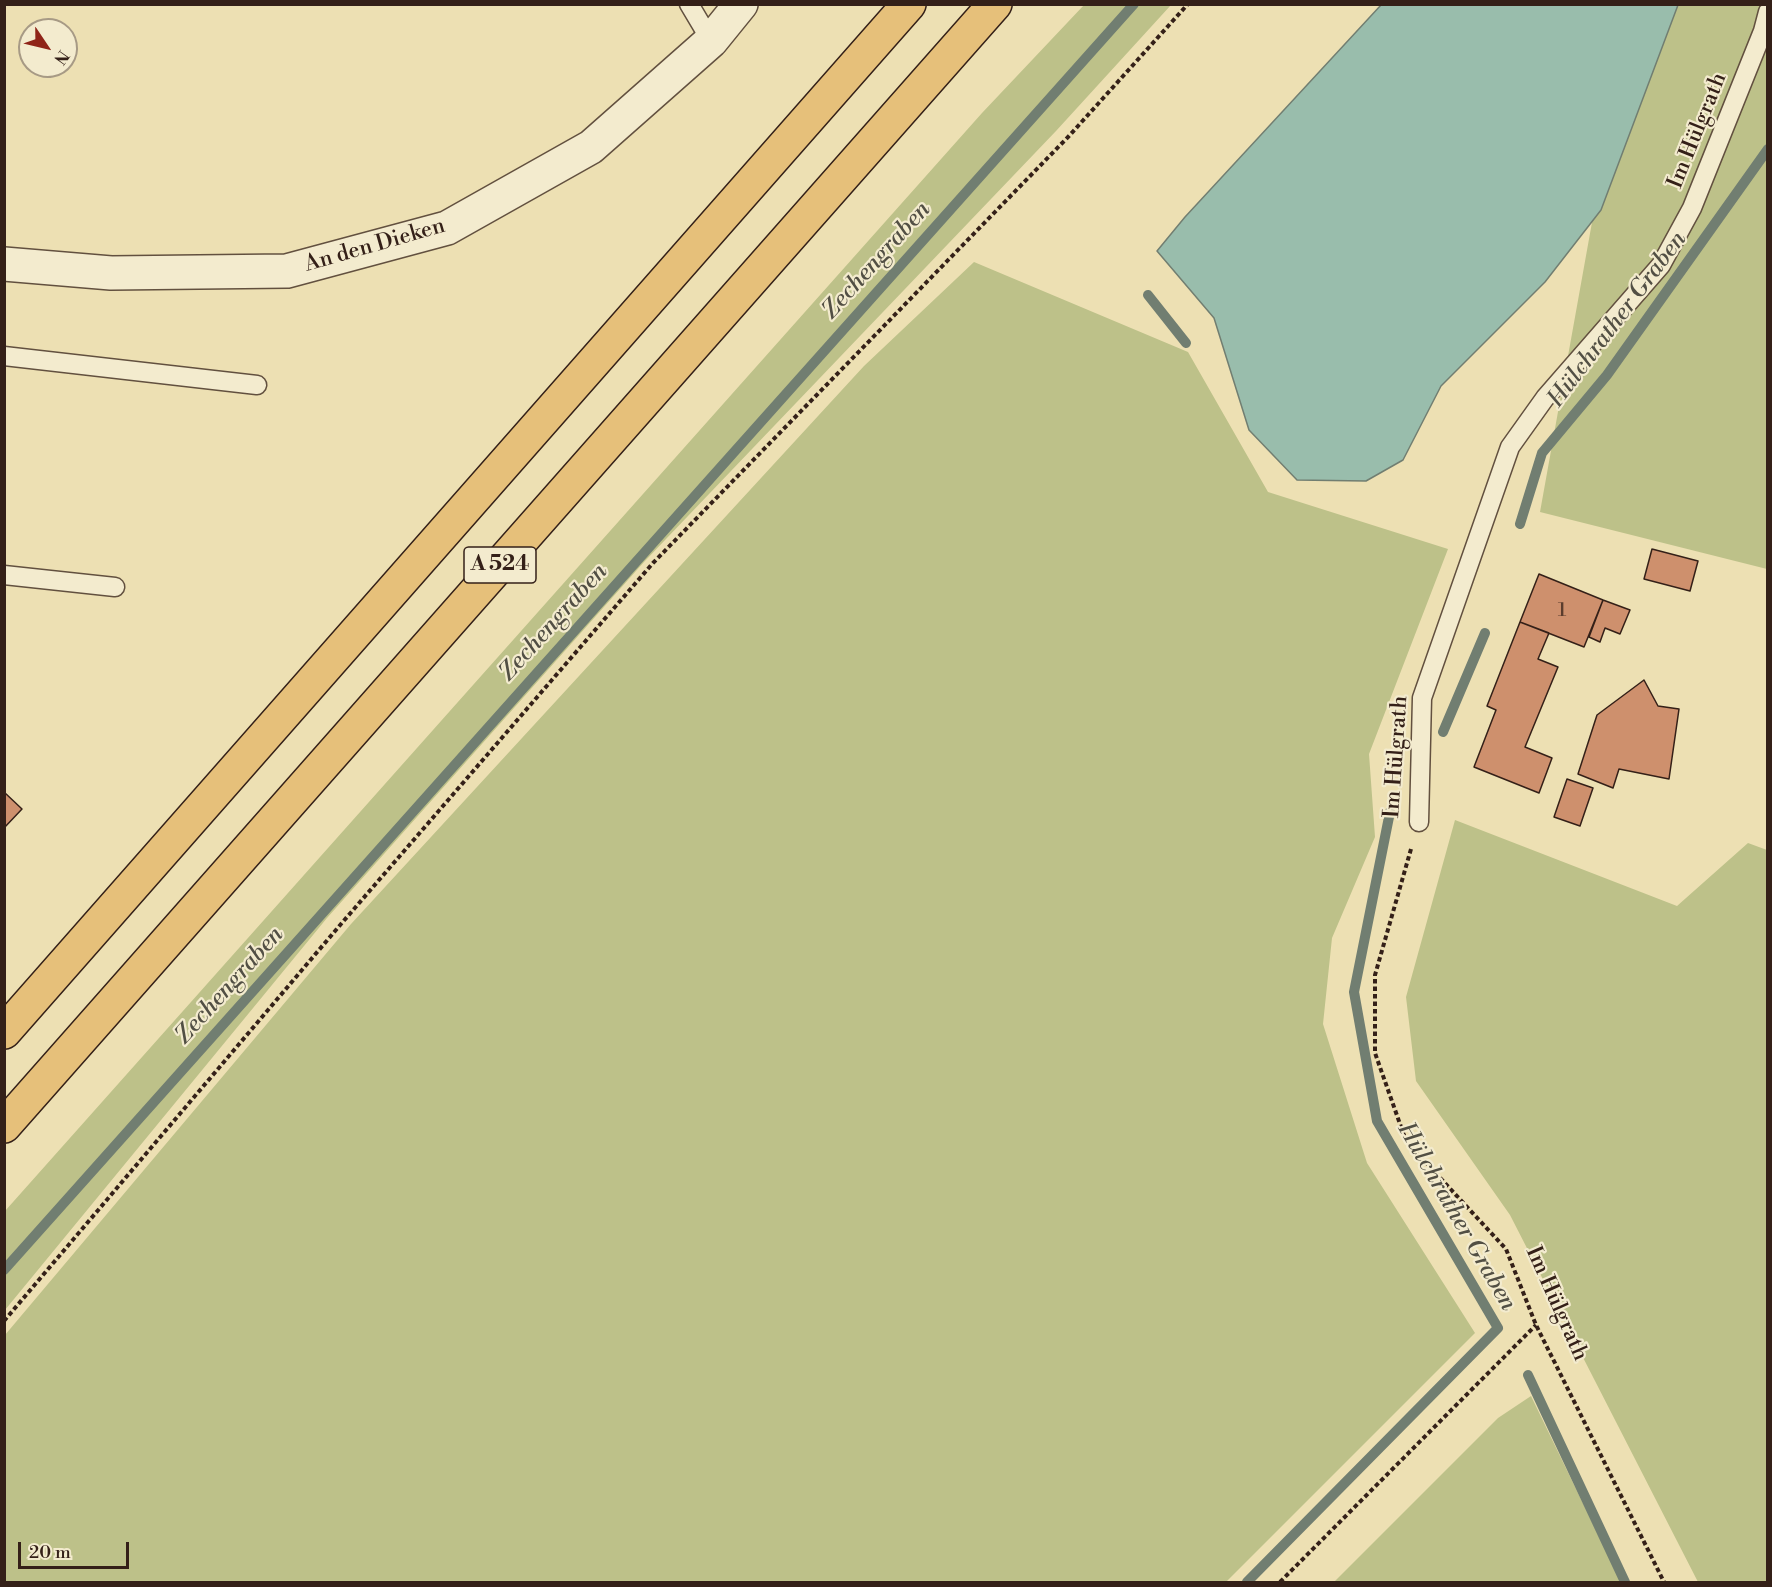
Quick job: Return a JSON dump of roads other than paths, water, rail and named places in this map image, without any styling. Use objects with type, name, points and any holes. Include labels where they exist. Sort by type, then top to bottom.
[{"type":"highway","name":"A 524","points":[[4,1032],[909,4]]},
{"type":"highway","name":"A 524","points":[[4,1126],[995,4]]},
{"type":"street","name":"An den Dieken","points":[[4,264],[111,273],[287,271],[447,228],[591,147],[711,41],[741,4]]},
{"type":"lane","points":[[689,4],[711,41]]},
{"type":"lane","name":"Im Hülgrath","points":[[1419,822],[1422,699],[1510,447],[1545,398],[1661,265],[1692,208],[1763,32],[1767,12]]},
{"type":"lane","points":[[4,356],[257,385]]},
{"type":"lane","points":[[4,576],[115,587]]},
{"type":"waterway","name":"Zechengraben","points":[[4,1270],[1134,4]]},
{"type":"waterway","name":"Hülchrather Graben","points":[[1520,524],[1542,453],[1607,375],[1768,149]]},
{"type":"waterway","points":[[1148,295],[1186,343]]},
{"type":"waterway","name":"Hülchrather Graben","points":[[1443,732],[1485,633]]},
{"type":"waterway","name":"Hülchrather Graben","points":[[1247,1582],[1498,1328],[1377,1121],[1354,992],[1390,812]]},
{"type":"waterway","points":[[1528,1375],[1625,1582]]}]
